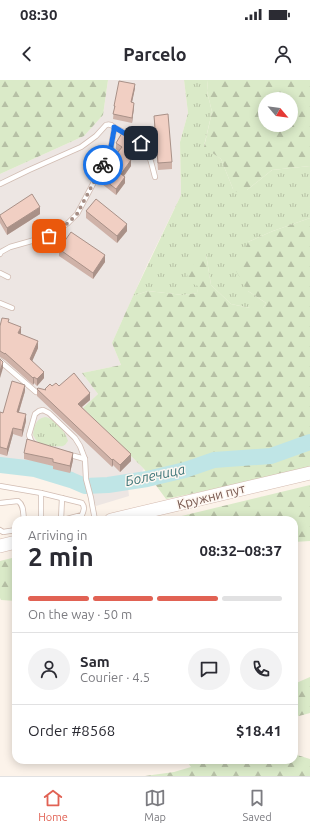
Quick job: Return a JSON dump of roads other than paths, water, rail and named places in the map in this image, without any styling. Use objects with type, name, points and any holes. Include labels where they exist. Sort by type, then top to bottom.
[{"type":"main road","name":"Кружни пут","points":[[128,516],[310,473]]},
{"type":"main road","points":[[0,546],[12,543]]},
{"type":"lane","points":[[0,184],[82,147],[108,124],[141,143],[146,150],[155,177]]},
{"type":"lane","points":[[0,252],[10,247],[49,236],[68,223],[77,214],[110,152],[114,127]]},
{"type":"lane","points":[[0,273],[8,277]]},
{"type":"lane","points":[[0,303],[12,308]]},
{"type":"lane","points":[[0,361],[36,392]]},
{"type":"lane","points":[[43,447],[36,445],[31,441],[29,435],[35,414],[38,410],[43,410],[50,413],[75,438],[80,446],[85,459],[86,479],[94,516]]},
{"type":"lane","points":[[64,453],[85,459]]},
{"type":"lane","points":[[0,486],[41,493],[82,503],[84,507],[82,515],[79,516]]},
{"type":"lane","points":[[41,493],[41,516]]},
{"type":"lane","points":[[62,498],[62,516]]},
{"type":"lane","points":[[0,503],[20,502],[22,505],[23,516]]},
{"type":"lane","points":[[0,530],[3,532],[12,531]]},
{"type":"waterway","name":"Болечица","points":[[0,465],[35,469],[85,486],[108,485],[147,479],[185,470],[214,460],[271,456],[310,442]]}]
